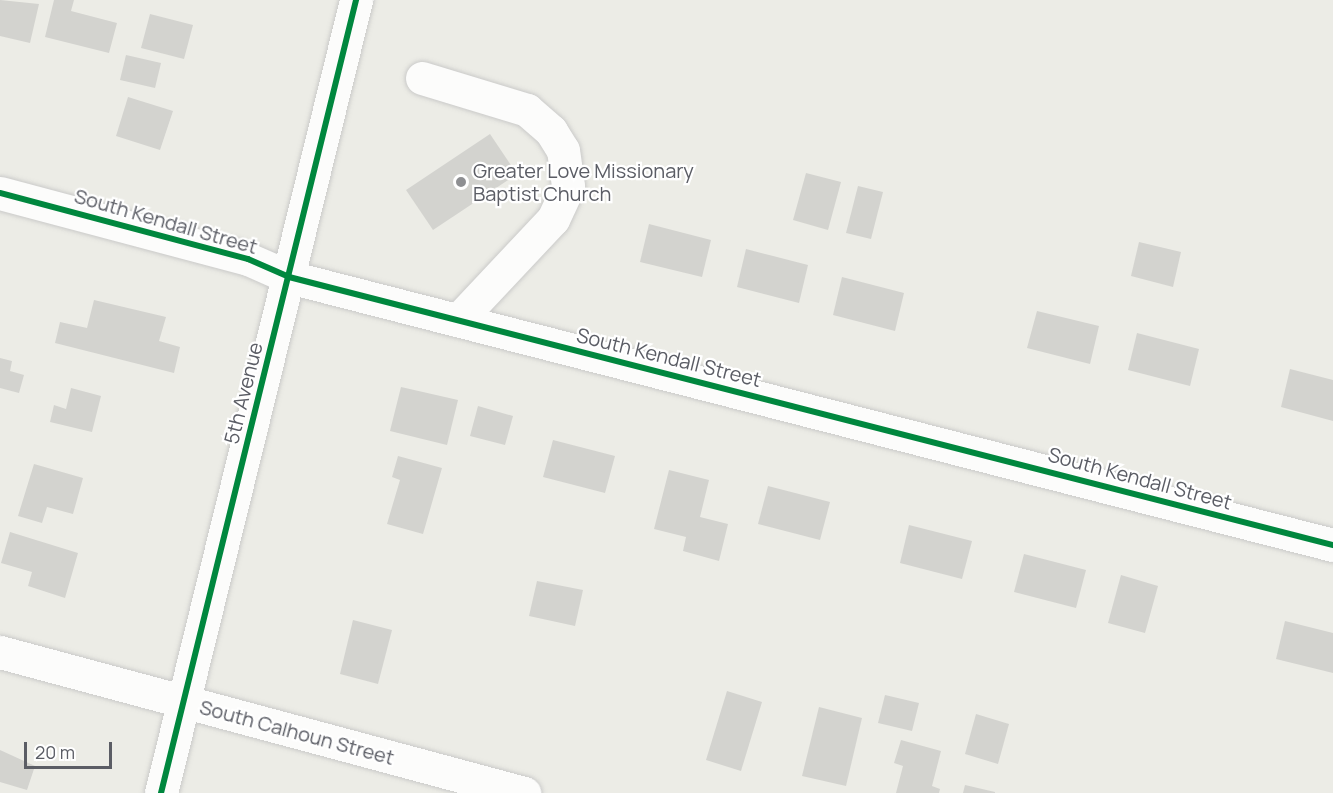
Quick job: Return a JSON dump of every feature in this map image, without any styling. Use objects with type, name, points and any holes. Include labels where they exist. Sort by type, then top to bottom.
[{"type":"street","name":"5th Avenue","points":[[161,793],[356,0]]},
{"type":"street","points":[[422,78],[527,110],[551,131],[563,150],[568,187],[553,219],[458,320]]},
{"type":"street","name":"South Kendall Street","points":[[0,192],[248,259],[289,277],[1333,545]]},
{"type":"street","name":"South Calhoun Street","points":[[0,652],[524,793]]},
{"type":"building","points":[[0,0],[39,4],[30,43],[0,36]]},
{"type":"building","points":[[54,0],[74,0],[71,11],[117,23],[109,53],[45,37]]},
{"type":"building","points":[[150,14],[193,25],[184,59],[141,48]]},
{"type":"building","points":[[126,55],[161,63],[155,88],[120,80]]},
{"type":"building","points":[[128,97],[173,111],[160,150],[116,136]]},
{"type":"building","name":"Greater Love Missionary Baptist Church","points":[[490,134],[517,174],[433,230],[406,190]]},
{"type":"building","points":[[806,173],[841,182],[828,230],[793,220]]},
{"type":"building","points":[[858,186],[883,192],[871,239],[846,233]]},
{"type":"building","points":[[649,224],[711,240],[702,277],[640,262]]},
{"type":"building","points":[[1139,242],[1181,252],[1173,287],[1131,276]]},
{"type":"building","points":[[746,249],[808,265],[799,303],[737,287]]},
{"type":"building","points":[[842,277],[904,293],[895,331],[833,315]]},
{"type":"building","points":[[94,300],[166,317],[159,341],[180,347],[174,373],[55,343],[60,322],[87,328]]},
{"type":"building","points":[[1037,311],[1099,326],[1090,364],[1027,348]]},
{"type":"building","points":[[1137,333],[1199,349],[1190,386],[1128,370]]},
{"type":"building","points":[[0,358],[12,361],[10,371],[24,375],[19,393],[0,388]]},
{"type":"building","points":[[1290,369],[1333,380],[1333,421],[1281,407]]},
{"type":"building","points":[[401,387],[458,400],[447,445],[390,431]]},
{"type":"building","points":[[71,388],[101,396],[92,432],[50,422],[54,405],[66,409]]},
{"type":"building","points":[[478,406],[513,416],[505,445],[470,436]]},
{"type":"building","points":[[553,440],[615,456],[605,493],[543,477]]},
{"type":"building","points":[[398,456],[442,468],[423,534],[387,524],[400,480],[392,477]]},
{"type":"building","points":[[34,464],[83,478],[73,514],[47,507],[42,523],[18,516]]},
{"type":"building","points":[[669,470],[709,480],[700,517],[728,524],[719,561],[683,551],[686,537],[654,529]]},
{"type":"building","points":[[768,486],[830,502],[820,540],[758,524]]},
{"type":"building","points":[[909,525],[972,541],[962,579],[900,563]]},
{"type":"building","points":[[10,532],[78,553],[65,598],[28,586],[32,572],[1,563]]},
{"type":"building","points":[[1024,554],[1086,570],[1076,608],[1014,592]]},
{"type":"building","points":[[1121,575],[1158,586],[1145,633],[1108,623]]},
{"type":"building","points":[[537,581],[583,590],[575,626],[529,616]]},
{"type":"building","points":[[353,620],[392,630],[378,684],[340,674]]},
{"type":"building","points":[[1285,621],[1333,633],[1333,673],[1276,659]]},
{"type":"building","points":[[727,691],[762,702],[741,771],[706,760]]},
{"type":"building","points":[[885,695],[919,703],[912,731],[878,723]]},
{"type":"building","points":[[819,707],[862,718],[846,786],[802,776]]},
{"type":"building","points":[[976,714],[1009,724],[998,764],[965,754]]},
{"type":"building","points":[[901,740],[941,751],[932,786],[940,789],[939,793],[896,793],[903,766],[894,763]]},
{"type":"building","points":[[0,750],[35,766],[27,790],[0,782]]},
{"type":"building","points":[[965,785],[995,792],[995,793],[963,793]]},
{"type":"cycle path","points":[[161,793],[356,0]]},
{"type":"cycle path","points":[[0,193],[248,259],[289,277],[1333,545]]},
{"type":"place","name":"Greater Love Missionary Baptist Church","points":[[461,182]]}]
